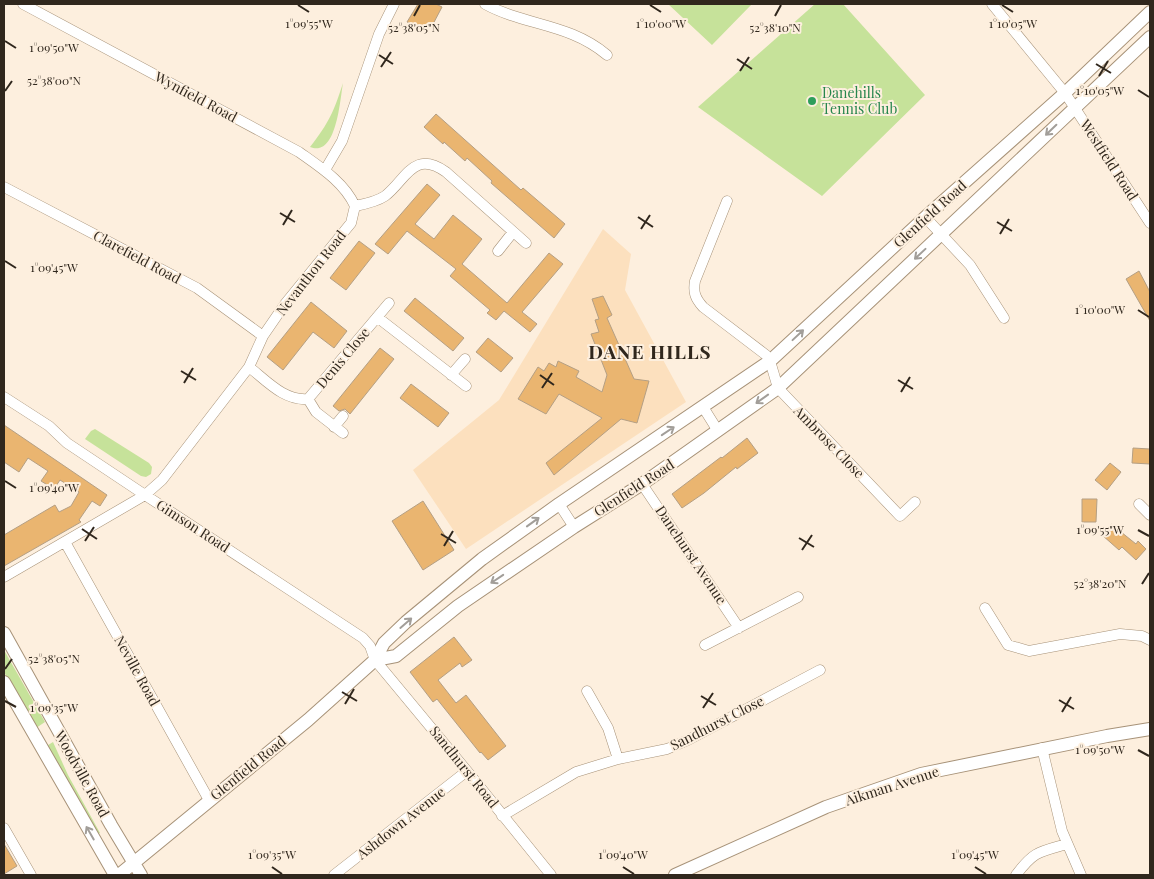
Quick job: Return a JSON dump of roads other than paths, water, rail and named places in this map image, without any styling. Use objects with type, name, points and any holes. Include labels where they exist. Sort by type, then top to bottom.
[{"type":"street","name":"Wynfield Road","points":[[23,4],[300,152],[325,170],[350,195],[355,206]]},
{"type":"street","points":[[325,170],[342,141],[378,34],[394,4]]},
{"type":"street","points":[[485,4],[498,11],[564,30],[597,46],[607,55]]},
{"type":"street","name":"Westfield Road","points":[[992,4],[1065,93],[1150,224]]},
{"type":"street","name":"Glenfield Road","points":[[119,875],[308,720],[376,660],[384,643],[406,622],[482,559],[559,504],[770,361],[925,217],[1065,93],[1150,12]]},
{"type":"street","name":"Glenfield Road","points":[[376,660],[396,656],[458,606],[574,527],[642,484],[778,388],[1150,37]]},
{"type":"street","points":[[355,206],[373,202],[385,196],[407,171],[422,164],[436,165],[526,243]]},
{"type":"street","name":"Clarefield Road","points":[[4,187],[197,288],[264,336]]},
{"type":"street","points":[[727,201],[695,280],[694,291],[696,299],[703,307],[766,355],[770,361]]},
{"type":"street","name":"Nevanthon Road","points":[[4,577],[145,495],[162,480],[249,367],[264,336],[285,304],[351,222],[355,206]]},
{"type":"street","points":[[925,217],[970,265],[1004,318]]},
{"type":"street","points":[[498,251],[513,232]]},
{"type":"street","name":"Denis Close","points":[[249,367],[285,396],[300,400],[308,399],[389,303]]},
{"type":"street","name":"Denis Close","points":[[377,317],[466,386]]},
{"type":"street","points":[[451,375],[465,359]]},
{"type":"street","name":"Ambrose Close","points":[[770,361],[778,388],[900,516],[915,502]]},
{"type":"street","name":"Gimson Road","points":[[4,397],[49,426],[67,443],[363,638],[370,646],[376,660]]},
{"type":"street","name":"Denis Close","points":[[308,399],[316,412],[339,430],[343,416]]},
{"type":"street","points":[[703,407],[718,431]]},
{"type":"street","name":"Danehurst Avenue","points":[[642,484],[739,628]]},
{"type":"street","points":[[559,504],[574,527]]},
{"type":"street","points":[[1139,504],[1150,515]]},
{"type":"street","name":"Neville Road","points":[[65,542],[209,800]]},
{"type":"street","points":[[705,645],[798,597]]},
{"type":"street","points":[[985,608],[1008,645],[1029,651],[1120,634],[1142,636],[1150,640]]},
{"type":"street","name":"Woodville Road","points":[[4,633],[141,875]]},
{"type":"street","name":"Sandhurst Road","points":[[376,660],[550,875]]},
{"type":"street","name":"Sandhurst Close","points":[[502,816],[576,772],[618,759],[667,749],[688,740],[820,670]]},
{"type":"street","name":"Woodville Road","points":[[4,682],[115,875]]},
{"type":"street","points":[[587,691],[608,728],[618,759]]},
{"type":"street","points":[[36,738],[56,727]]},
{"type":"street","name":"Aikman Avenue","points":[[675,875],[826,807],[921,774],[1042,748],[1150,729]]},
{"type":"street","points":[[1042,748],[1062,831],[1081,875]]},
{"type":"street","name":"Ashdown Avenue","points":[[334,875],[467,771]]},
{"type":"street","points":[[4,828],[31,875]]},
{"type":"street","points":[[1016,875],[1031,856],[1067,844]]},
{"type":"place","name":"Danehills Tennis Club","points":[[812,101]]},
{"type":"district","name":"DANE HILLS","points":[[650,352]]}]
